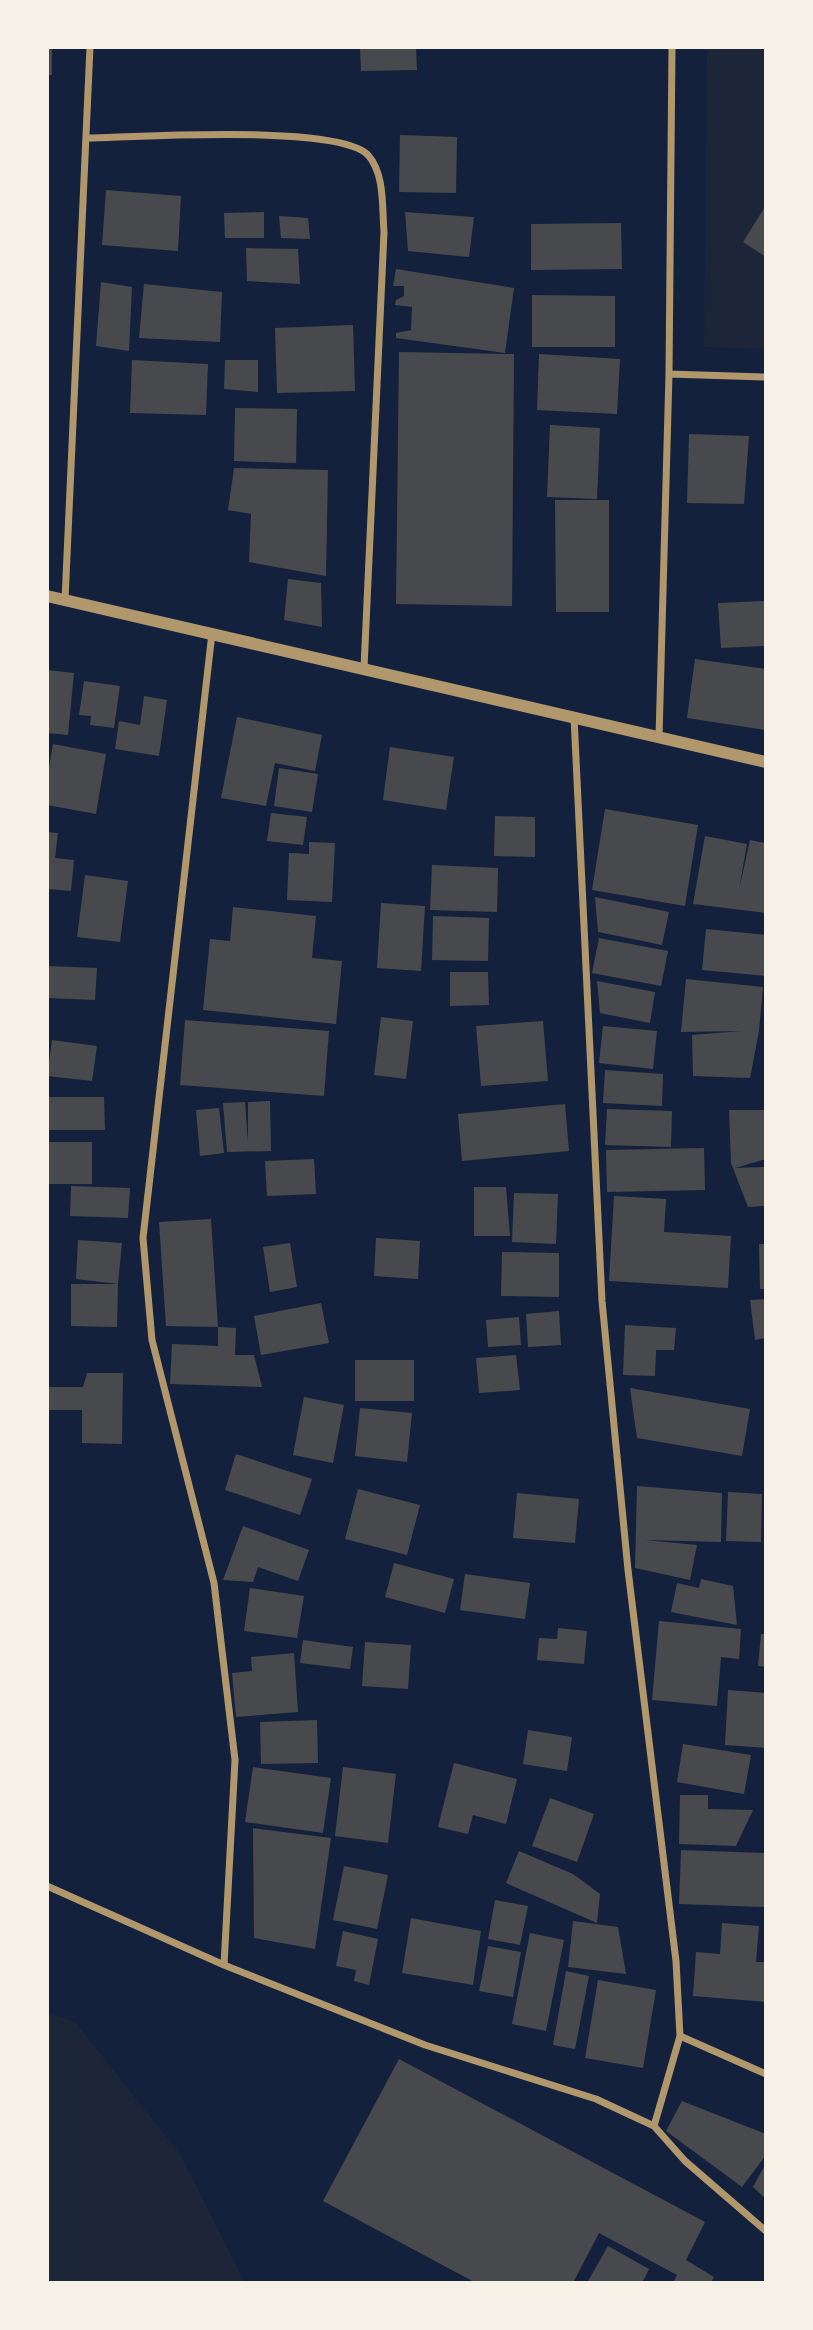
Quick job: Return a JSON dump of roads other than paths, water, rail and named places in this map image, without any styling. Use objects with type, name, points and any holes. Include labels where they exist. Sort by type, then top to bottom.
[{"type":"street","points":[[65,600],[88,138],[90,47]]},
{"type":"street","points":[[659,737],[669,374],[672,47]]},
{"type":"street","points":[[88,138],[302,136],[351,145],[368,155],[379,176],[384,232],[364,668]]},
{"type":"street","points":[[669,374],[766,377]]},
{"type":"street","points":[[47,596],[766,762]]},
{"type":"street","points":[[212,632],[143,1238],[152,1340],[214,1583],[235,1760],[224,1965]]},
{"type":"street","points":[[574,717],[603,1301],[628,1570],[676,1961],[680,2036],[654,2126]]},
{"type":"street","points":[[47,1886],[224,1965],[425,2045],[596,2099],[654,2126],[685,2161],[766,2231]]},
{"type":"street","points":[[680,2036],[766,2074]]}]
